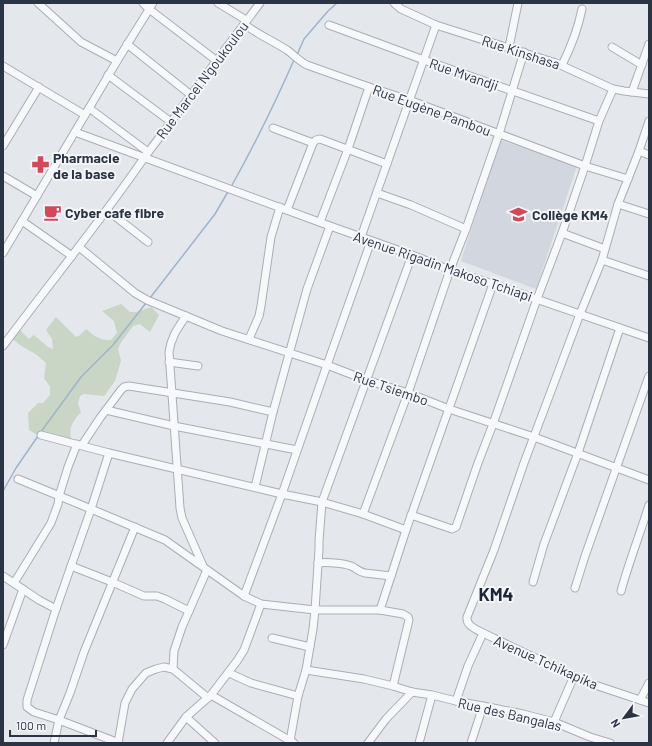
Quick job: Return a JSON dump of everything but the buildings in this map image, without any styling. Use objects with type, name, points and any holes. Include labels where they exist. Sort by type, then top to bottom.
[{"type":"street","points":[[38,3],[81,42],[117,61]]},
{"type":"street","points":[[143,3],[151,6],[217,61]]},
{"type":"street","name":"Rue Eugène Pambou","points":[[218,3],[245,22],[257,33],[286,50],[307,65],[409,100],[585,166],[628,179]]},
{"type":"street","name":"Rue Marcel N'goukoulou","points":[[3,346],[107,210],[146,155],[260,3]]},
{"type":"street","name":"Rue Kinshasa","points":[[394,3],[401,9],[436,25],[562,65],[612,89],[649,94]]},
{"type":"street","points":[[509,47],[518,3]]},
{"type":"street","points":[[3,253],[151,6]]},
{"type":"street","points":[[562,65],[572,44],[582,9]]},
{"type":"street","name":"Rue Mvandji","points":[[329,25],[599,121]]},
{"type":"street","points":[[361,237],[436,25]]},
{"type":"street","points":[[127,44],[191,95]]},
{"type":"street","points":[[632,92],[649,44]]},
{"type":"street","points":[[612,46],[642,65]]},
{"type":"street","points":[[363,514],[466,229],[499,134],[511,90],[524,52]]},
{"type":"street","points":[[3,66],[85,115]]},
{"type":"street","points":[[108,76],[171,122]]},
{"type":"street","points":[[3,146],[39,87]]},
{"type":"street","points":[[320,222],[348,149],[369,87]]},
{"type":"street","points":[[411,515],[452,529],[456,527],[562,233],[599,121],[612,89]]},
{"type":"street","points":[[89,108],[146,155]]},
{"type":"street","points":[[534,437],[602,260],[618,204],[649,121]]},
{"type":"street","points":[[273,128],[313,142]]},
{"type":"street","name":"Avenue Rigadin Makoso Tchiapi","points":[[75,132],[146,155],[229,189],[450,270],[649,338]]},
{"type":"street","points":[[249,339],[261,306],[271,238],[313,142],[320,139],[387,164]]},
{"type":"street","points":[[639,151],[649,154]]},
{"type":"street","points":[[3,176],[37,196]]},
{"type":"street","points":[[377,193],[404,202],[466,229]]},
{"type":"street","points":[[618,204],[649,214]]},
{"type":"street","points":[[107,210],[148,242]]},
{"type":"street","points":[[22,221],[72,256]]},
{"type":"street","points":[[255,488],[273,412],[307,290],[330,226]]},
{"type":"street","points":[[562,233],[605,249]]},
{"type":"street","points":[[244,596],[298,450],[371,241]]},
{"type":"street","name":"Rue Tsiembo","points":[[79,247],[147,300],[186,316],[366,380],[408,393],[449,409],[534,437],[649,480]]},
{"type":"street","points":[[110,453],[56,610],[26,704],[27,707],[34,712],[119,743],[125,703],[132,689],[146,673],[156,668],[164,667],[173,670],[209,697],[292,742],[298,696],[306,670],[315,610],[322,502],[412,255]]},
{"type":"street","points":[[602,260],[649,276]]},
{"type":"street","points":[[380,610],[411,515],[493,284]]},
{"type":"street","points":[[173,670],[174,652],[205,568],[182,518],[177,469],[169,352],[174,333],[186,316]]},
{"type":"street","points":[[533,582],[544,544],[578,453],[620,328]]},
{"type":"street","points":[[169,362],[198,366]]},
{"type":"street","points":[[575,588],[649,376]]},
{"type":"street","points":[[14,583],[51,523],[68,467],[80,445],[120,390],[124,387],[129,386],[230,402],[273,412]]},
{"type":"street","points":[[106,410],[174,426],[298,450]]},
{"type":"street","points":[[42,435],[255,488],[322,502],[363,514],[406,530]]},
{"type":"street","name":"Avenue Tchikapika","points":[[534,437],[494,550],[467,617],[468,624],[483,633],[586,682],[649,703]]},
{"type":"street","points":[[18,479],[165,540],[244,596],[260,604],[315,610],[380,610],[407,616],[409,619],[393,686]]},
{"type":"street","points":[[620,591],[649,506]]},
{"type":"street","points":[[54,743],[59,720],[84,652],[134,527]]},
{"type":"street","points":[[318,562],[349,565],[361,572],[391,576]]},
{"type":"street","points":[[71,566],[144,596],[157,596],[165,599],[189,611]]},
{"type":"street","points":[[3,576],[56,610]]},
{"type":"street","points":[[3,645],[23,590]]},
{"type":"street","points":[[167,743],[186,718],[209,697],[238,661],[244,650],[260,604]]},
{"type":"street","points":[[456,701],[468,666],[483,633]]},
{"type":"street","points":[[272,638],[310,647]]},
{"type":"street","name":"Rue des Bangalas","points":[[306,670],[364,679],[412,692],[524,714],[554,722],[590,737],[610,743]]},
{"type":"street","points":[[229,673],[251,683],[298,696]]},
{"type":"street","points":[[554,722],[574,676]]},
{"type":"street","points":[[640,700],[649,683]]},
{"type":"street","points":[[368,743],[386,719],[412,692]]},
{"type":"street","points":[[419,743],[432,695]]},
{"type":"street","points":[[471,743],[483,706]]},
{"type":"street","points":[[186,718],[215,743]]},
{"type":"shaded area","name":"Collège KM4","points":[[500,140],[577,166],[536,289],[461,261]]},
{"type":"green space","points":[[121,304],[130,312],[136,312],[151,307],[159,315],[150,332],[140,324],[133,326],[120,344],[118,349],[121,361],[115,381],[104,396],[84,394],[80,396],[78,404],[81,412],[71,426],[72,444],[41,437],[29,430],[28,413],[38,403],[43,403],[50,395],[50,387],[44,378],[46,363],[37,355],[10,337],[18,328],[29,339],[34,335],[48,347],[53,349],[52,339],[46,330],[56,317],[76,337],[86,329],[100,339],[111,340],[117,333],[114,321],[102,311]]},
{"type":"waterway","points":[[297,55],[304,39],[328,11],[337,3]]},
{"type":"waterway","points":[[231,187],[264,124],[294,60]]},
{"type":"waterway","points":[[150,298],[215,214],[229,190]]},
{"type":"waterway","points":[[3,491],[16,468],[81,377],[113,345],[146,303]]},
{"type":"place","name":"Pharmacie de la base","points":[[40,165]]},
{"type":"place","name":"Cyber cafe fibre","points":[[52,212]]},
{"type":"place","name":"Collège KM4","points":[[519,214]]},
{"type":"district","name":"KM4","points":[[496,594]]}]
